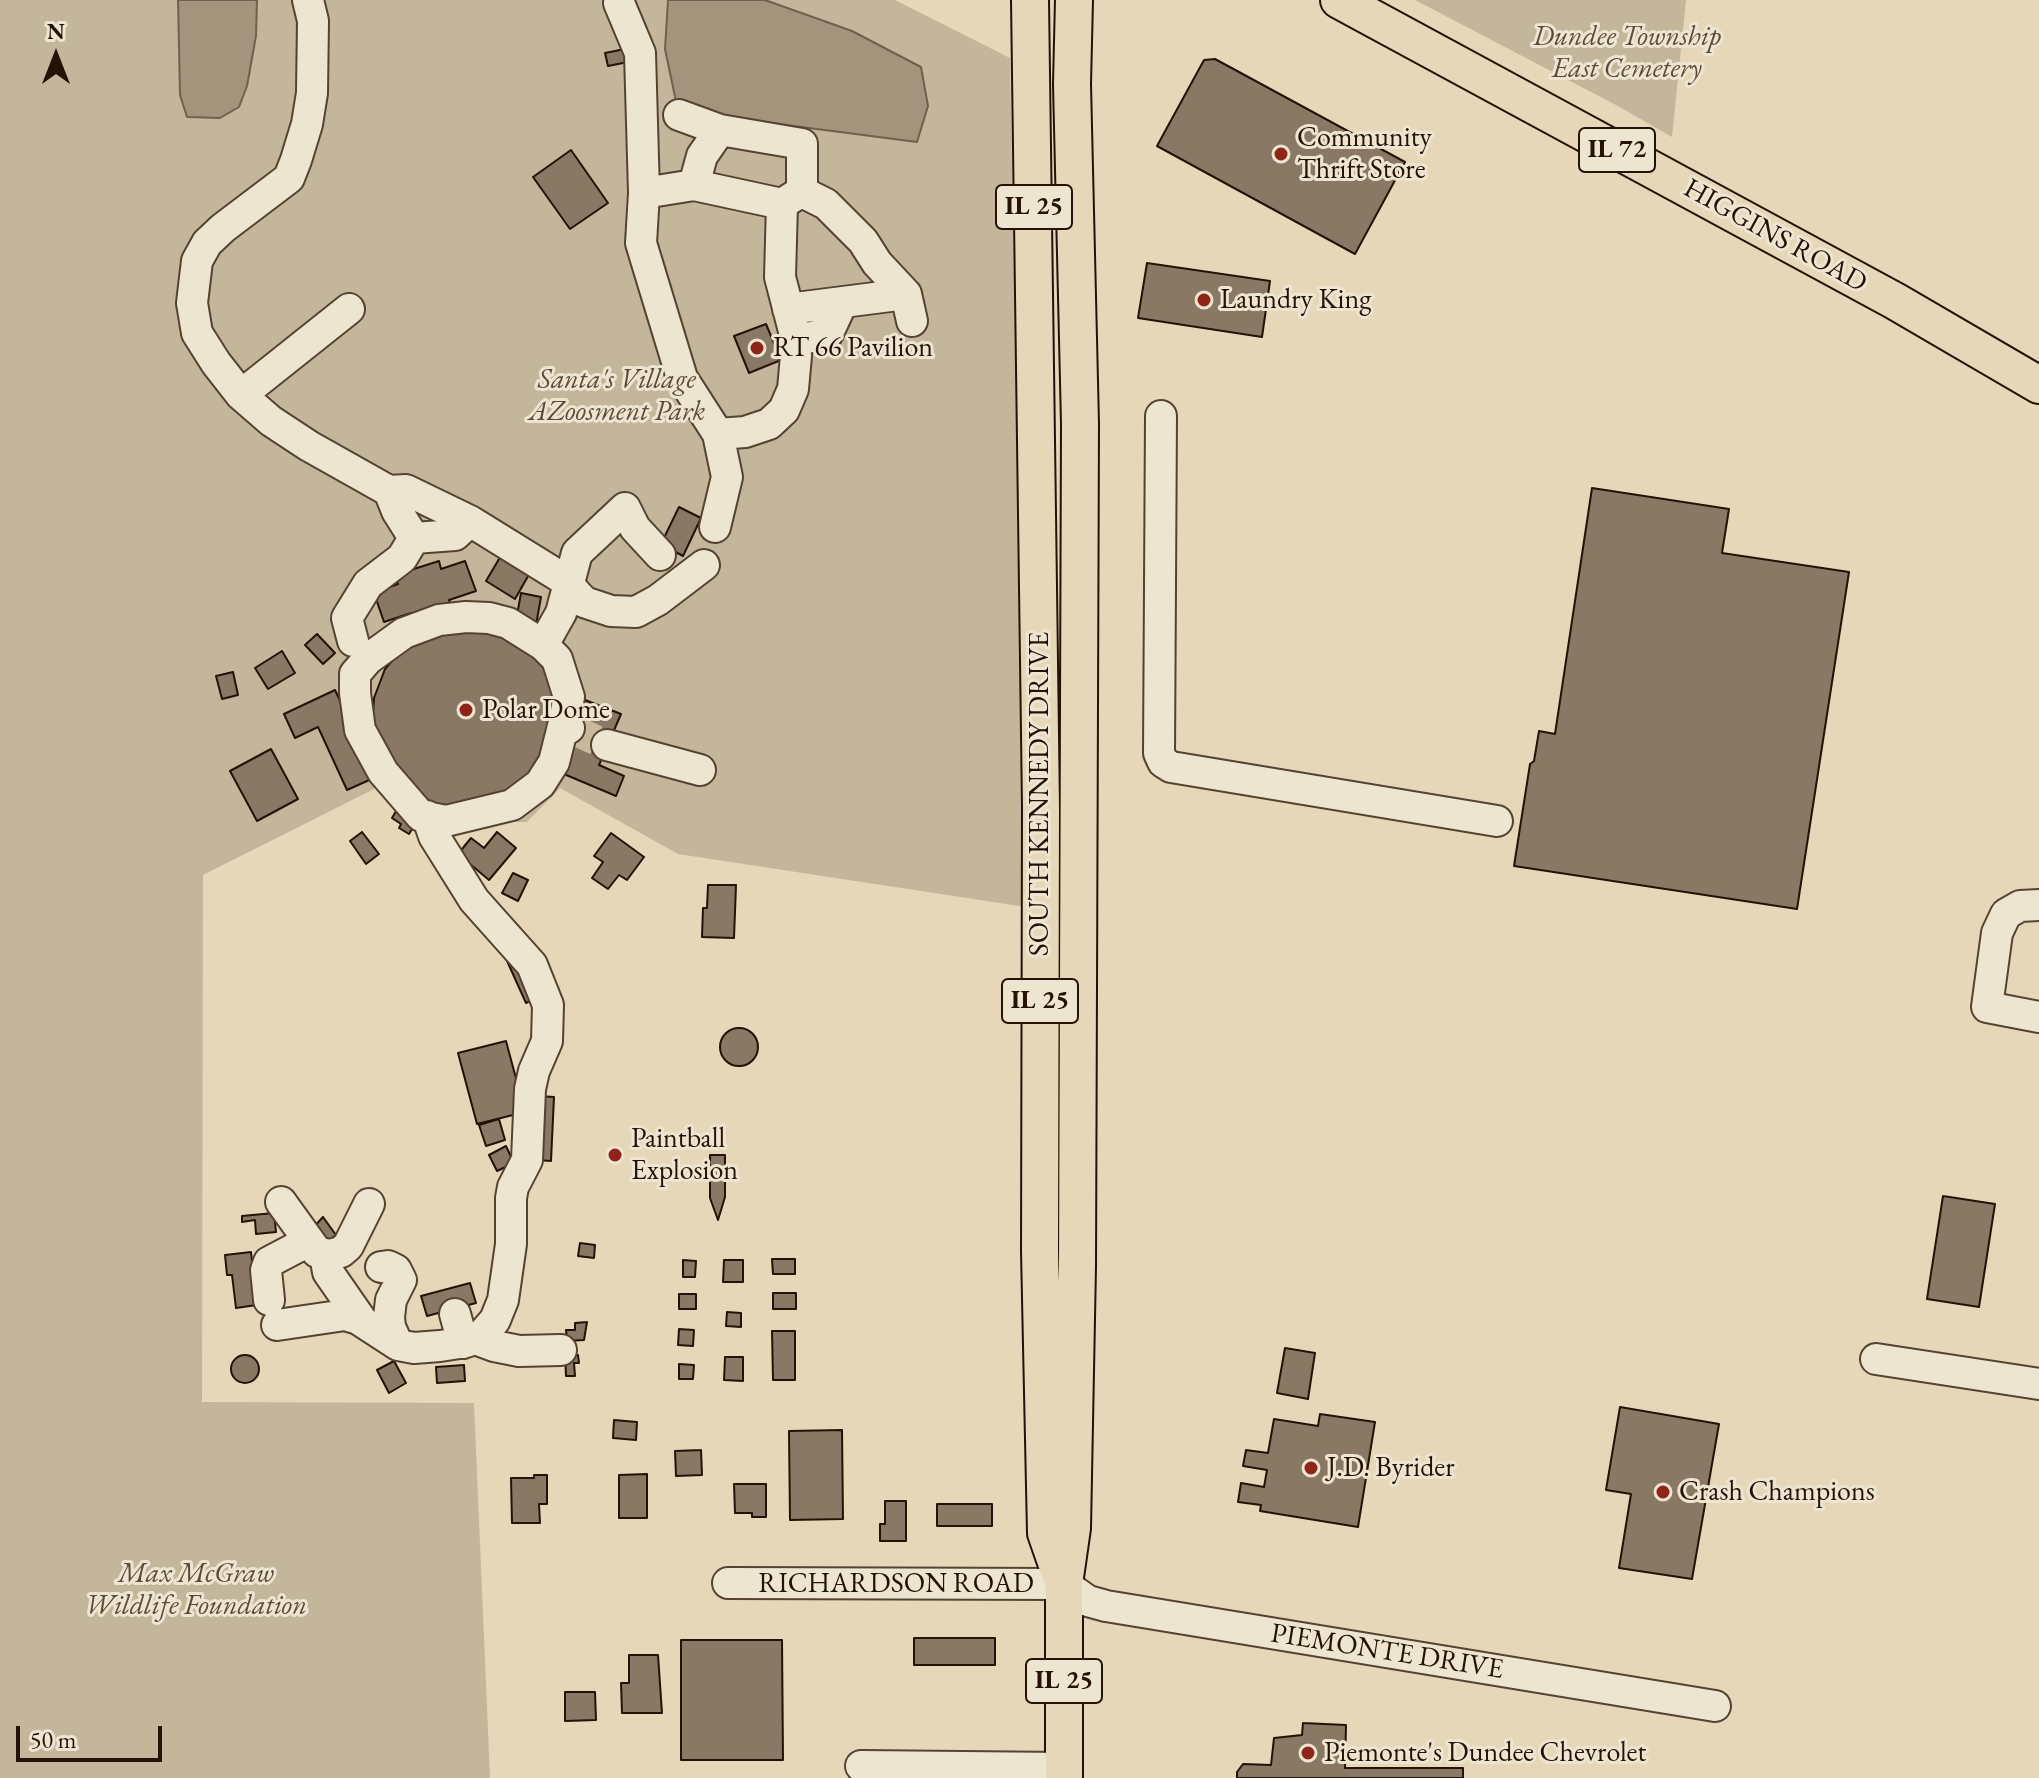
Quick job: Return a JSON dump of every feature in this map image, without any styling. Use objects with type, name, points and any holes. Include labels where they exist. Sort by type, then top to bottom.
[{"type":"main road","name":"SOUTH KENNEDY DRIVE","points":[[1030,0],[1041,791],[1040,1225],[1046,1533],[1064,1584]]},
{"type":"main road","name":"HIGGINS ROAD","points":[[1339,0],[1895,301],[2039,385]]},
{"type":"main road","name":"SOUTH KENNEDY DRIVE","points":[[1064,1773],[1064,1584],[1072,1528],[1077,1199],[1080,424],[1072,84],[1074,1]]},
{"type":"street","points":[[308,0],[313,21],[313,82],[307,124],[289,178],[223,228],[207,243],[197,261],[192,303],[197,333],[216,363],[241,395],[271,421],[309,446],[389,491],[406,490],[470,521],[562,578],[584,602],[611,611],[636,612],[658,600],[704,565]]},
{"type":"street","points":[[619,3],[640,53],[644,193],[641,243],[682,378],[718,434],[727,477],[715,527]]},
{"type":"street","points":[[679,115],[720,130],[802,144],[780,277],[795,341],[793,389],[784,410],[769,424],[745,432],[718,434]]},
{"type":"street","points":[[694,185],[702,156],[720,130]]},
{"type":"street","points":[[644,193],[694,185],[826,204],[863,241],[909,308],[842,303],[788,309]]},
{"type":"street","points":[[795,341],[828,333],[842,303]]},
{"type":"street","points":[[241,395],[349,309]]},
{"type":"street","points":[[1161,416],[1159,753],[1163,762],[1171,767],[1497,821]]},
{"type":"street","points":[[389,491],[414,538]]},
{"type":"street","points":[[543,645],[561,613],[577,553],[625,508],[635,528],[660,555]]},
{"type":"street","points":[[414,538],[455,535],[470,521]]},
{"type":"street","points":[[353,641],[347,618],[368,584],[402,558],[414,538]]},
{"type":"street","points":[[466,617],[508,623],[543,645],[557,659],[569,697],[566,727],[554,762],[540,784],[512,805],[446,821],[421,816],[383,772],[360,730],[355,674],[368,659],[404,633],[439,620],[466,617]]},
{"type":"street","points":[[607,745],[700,770]]},
{"type":"street","points":[[427,816],[434,836],[474,900],[532,965],[546,994],[549,1014],[547,1041],[530,1089],[527,1160],[513,1187],[511,1198],[511,1244],[503,1300],[495,1320],[469,1341]]},
{"type":"street","points":[[2039,905],[2020,906],[2006,914],[1997,933],[1987,1007],[2039,1017]]},
{"type":"street","points":[[1040,1225],[1077,1199]]},
{"type":"street","points":[[281,1202],[317,1248],[328,1272],[362,1321]]},
{"type":"street","points":[[369,1204],[345,1249],[336,1254],[317,1248],[269,1262],[266,1270],[273,1312],[351,1316],[398,1345],[421,1348],[469,1341],[519,1351],[561,1350]]},
{"type":"street","points":[[381,1267],[396,1270],[401,1280],[391,1300],[389,1317],[398,1345]]},
{"type":"street","points":[[455,1314],[469,1341]]},
{"type":"street","points":[[1876,1359],[2039,1384]]},
{"type":"street","name":"RICHARDSON ROAD","points":[[728,1583],[1064,1584]]},
{"type":"street","name":"PIEMONTE DRIVE","points":[[1064,1584],[1088,1601],[1106,1606],[1715,1706]]},
{"type":"street","points":[[861,1766],[1064,1773]]},
{"type":"green space","name":"Santa's Village AZoosment Park","points":[[0,0],[895,0],[1010,58],[1026,907],[678,854],[560,788],[527,822],[442,822],[382,785],[203,875],[202,1402],[474,1403],[490,1778],[0,1778]]},
{"type":"green space","name":"Dundee Township East Cemetery","points":[[1415,0],[1686,0],[1672,137],[1616,105]]},
{"type":"shaded area","points":[[178,0],[257,0],[256,36],[247,86],[239,107],[220,118],[187,117],[180,95]]},
{"type":"shaded area","points":[[668,0],[765,0],[852,31],[921,67],[928,106],[917,142],[678,111],[665,49]]},
{"type":"building","points":[[630,48],[633,61],[608,66],[605,53]]},
{"type":"building","name":"Community Thrift Store","points":[[1215,59],[1405,162],[1355,254],[1157,146],[1204,60]]},
{"type":"building","points":[[571,150],[608,203],[570,229],[533,177]]},
{"type":"building","name":"Laundry King","points":[[1147,263],[1270,281],[1262,337],[1138,318]]},
{"type":"building","name":"RT 66 Pavilion","points":[[766,324],[781,360],[749,373],[734,336]]},
{"type":"building","points":[[1592,488],[1729,509],[1722,553],[1849,572],[1797,909],[1514,866],[1530,764],[1534,761],[1539,731],[1555,734]]},
{"type":"building","points":[[679,507],[701,518],[683,556],[661,544]]},
{"type":"building","points":[[502,554],[531,571],[515,599],[486,581]]},
{"type":"building","points":[[439,561],[441,569],[465,561],[476,591],[449,600],[452,608],[414,621],[411,613],[384,622],[374,593],[398,584],[395,575]]},
{"type":"building","points":[[521,593],[541,597],[536,625],[516,621]]},
{"type":"building","name":"Polar Dome","points":[[464,624],[523,643],[544,665],[557,692],[538,779],[456,812],[426,803],[381,760],[372,730],[374,698],[385,669],[406,645]]},
{"type":"building","points":[[317,634],[335,653],[323,664],[305,645]]},
{"type":"building","points":[[282,651],[295,673],[268,689],[255,668]]},
{"type":"building","points":[[233,672],[238,695],[222,699],[216,676]]},
{"type":"building","points":[[335,690],[376,777],[347,790],[318,727],[295,738],[284,714]]},
{"type":"building","points":[[585,700],[621,714],[599,765],[624,776],[616,796],[552,769]]},
{"type":"building","points":[[271,749],[298,799],[257,821],[230,771]]},
{"type":"building","points":[[399,806],[423,819],[416,831],[412,829],[409,834],[399,828],[401,824],[392,818]]},
{"type":"building","points":[[362,832],[379,854],[366,864],[350,841]]},
{"type":"building","points":[[497,832],[516,848],[489,880],[458,854],[471,838],[484,848]]},
{"type":"building","points":[[611,833],[644,857],[627,880],[619,875],[608,889],[592,878],[603,862],[594,856]]},
{"type":"building","points":[[513,873],[528,880],[518,901],[502,893]]},
{"type":"building","points":[[708,885],[736,885],[734,938],[702,937]]},
{"type":"building","points":[[512,949],[534,999],[526,1003],[503,952]]},
{"type":"building","points":[[739,1028],[753,1033],[758,1047],[753,1061],[739,1066],[725,1061],[720,1047],[725,1033]]},
{"type":"building","points":[[506,1041],[525,1112],[477,1124],[458,1053]]},
{"type":"building","points":[[539,1096],[554,1097],[551,1161],[536,1160]]},
{"type":"building","points":[[499,1119],[505,1140],[486,1146],[479,1125]]},
{"type":"building","points":[[506,1146],[514,1163],[497,1171],[489,1155]]},
{"type":"building","points":[[710,1155],[725,1155],[725,1197],[718,1220],[710,1198]]},
{"type":"building","points":[[1943,1196],[1995,1204],[1979,1307],[1927,1299]]},
{"type":"building","points":[[274,1213],[276,1232],[256,1234],[255,1220],[242,1222],[242,1216]]},
{"type":"building","points":[[323,1217],[336,1235],[321,1246],[310,1231]]},
{"type":"building","points":[[580,1243],[595,1245],[594,1258],[578,1256]]},
{"type":"building","points":[[251,1252],[257,1305],[236,1308],[232,1275],[227,1275],[225,1255]]},
{"type":"building","points":[[772,1259],[795,1259],[795,1274],[773,1274]]},
{"type":"building","points":[[683,1260],[696,1261],[695,1277],[683,1277]]},
{"type":"building","points":[[724,1260],[743,1260],[743,1282],[723,1282]]},
{"type":"building","points":[[470,1283],[476,1303],[427,1316],[421,1296]]},
{"type":"building","points":[[773,1293],[796,1293],[796,1309],[773,1309]]},
{"type":"building","points":[[679,1294],[696,1294],[696,1309],[679,1309]]},
{"type":"building","points":[[727,1312],[741,1313],[741,1327],[726,1326]]},
{"type":"building","points":[[587,1322],[584,1340],[567,1341],[566,1330],[575,1330],[575,1323]]},
{"type":"building","points":[[679,1329],[694,1330],[693,1346],[678,1345]]},
{"type":"building","points":[[772,1331],[795,1331],[795,1380],[773,1380]]},
{"type":"building","points":[[1285,1348],[1315,1353],[1308,1399],[1277,1393]]},
{"type":"building","points":[[245,1355],[255,1359],[259,1369],[255,1379],[245,1383],[235,1379],[231,1369],[235,1359]]},
{"type":"building","points":[[565,1355],[578,1355],[579,1363],[574,1363],[575,1376],[566,1376]]},
{"type":"building","points":[[725,1357],[743,1357],[743,1381],[724,1380]]},
{"type":"building","points":[[394,1361],[406,1383],[389,1393],[377,1370]]},
{"type":"building","points":[[679,1364],[694,1365],[693,1379],[679,1379]]},
{"type":"building","points":[[464,1365],[465,1381],[437,1383],[436,1367]]},
{"type":"building","name":"Crash Champions","points":[[1620,1407],[1719,1424],[1692,1579],[1619,1568],[1631,1494],[1606,1490]]},
{"type":"building","name":"J.D. Byrider","points":[[1320,1414],[1375,1422],[1358,1527],[1260,1511],[1261,1505],[1238,1502],[1241,1483],[1264,1487],[1267,1470],[1243,1466],[1246,1450],[1268,1453],[1274,1419],[1318,1426]]},
{"type":"building","points":[[614,1420],[637,1422],[636,1440],[613,1438]]},
{"type":"building","points":[[842,1430],[843,1519],[790,1520],[789,1431]]},
{"type":"building","points":[[701,1450],[702,1475],[676,1476],[675,1451]]},
{"type":"building","points":[[647,1474],[647,1518],[619,1518],[619,1475]]},
{"type":"building","points":[[534,1475],[547,1475],[547,1504],[539,1504],[540,1523],[512,1523],[511,1478],[534,1478]]},
{"type":"building","points":[[734,1484],[766,1484],[766,1517],[735,1513]]},
{"type":"building","points":[[885,1501],[906,1501],[906,1541],[880,1541],[880,1524],[885,1524]]},
{"type":"building","points":[[937,1504],[992,1504],[992,1526],[937,1526]]},
{"type":"building","points":[[914,1638],[995,1638],[995,1665],[914,1665]]},
{"type":"building","points":[[681,1640],[782,1640],[783,1760],[681,1760]]},
{"type":"building","points":[[629,1655],[658,1655],[662,1713],[622,1713],[621,1683],[629,1683]]},
{"type":"building","points":[[565,1692],[595,1692],[596,1720],[565,1721]]},
{"type":"building","name":"Piemonte's Dundee Chevrolet","points":[[1303,1723],[1346,1725],[1345,1768],[1463,1768],[1463,1778],[1237,1778],[1243,1764],[1271,1765],[1274,1738],[1302,1735]]},
{"type":"tunnel","points":[[569,728],[607,745]]},
{"type":"place","name":"Community Thrift Store","points":[[1281,154]]},
{"type":"place","name":"Laundry King","points":[[1204,300]]},
{"type":"place","name":"RT 66 Pavilion","points":[[757,348]]},
{"type":"place","name":"Polar Dome","points":[[466,710]]},
{"type":"place","name":"Paintball Explosion","points":[[615,1155]]},
{"type":"place","name":"J.D. Byrider","points":[[1311,1468]]},
{"type":"place","name":"Crash Champions","points":[[1663,1492]]},
{"type":"place","name":"Piemonte's Dundee Chevrolet","points":[[1308,1753]]},
{"type":"park label","name":"Max McGraw Wildlife Foundation","points":[[196,1590]]}]
